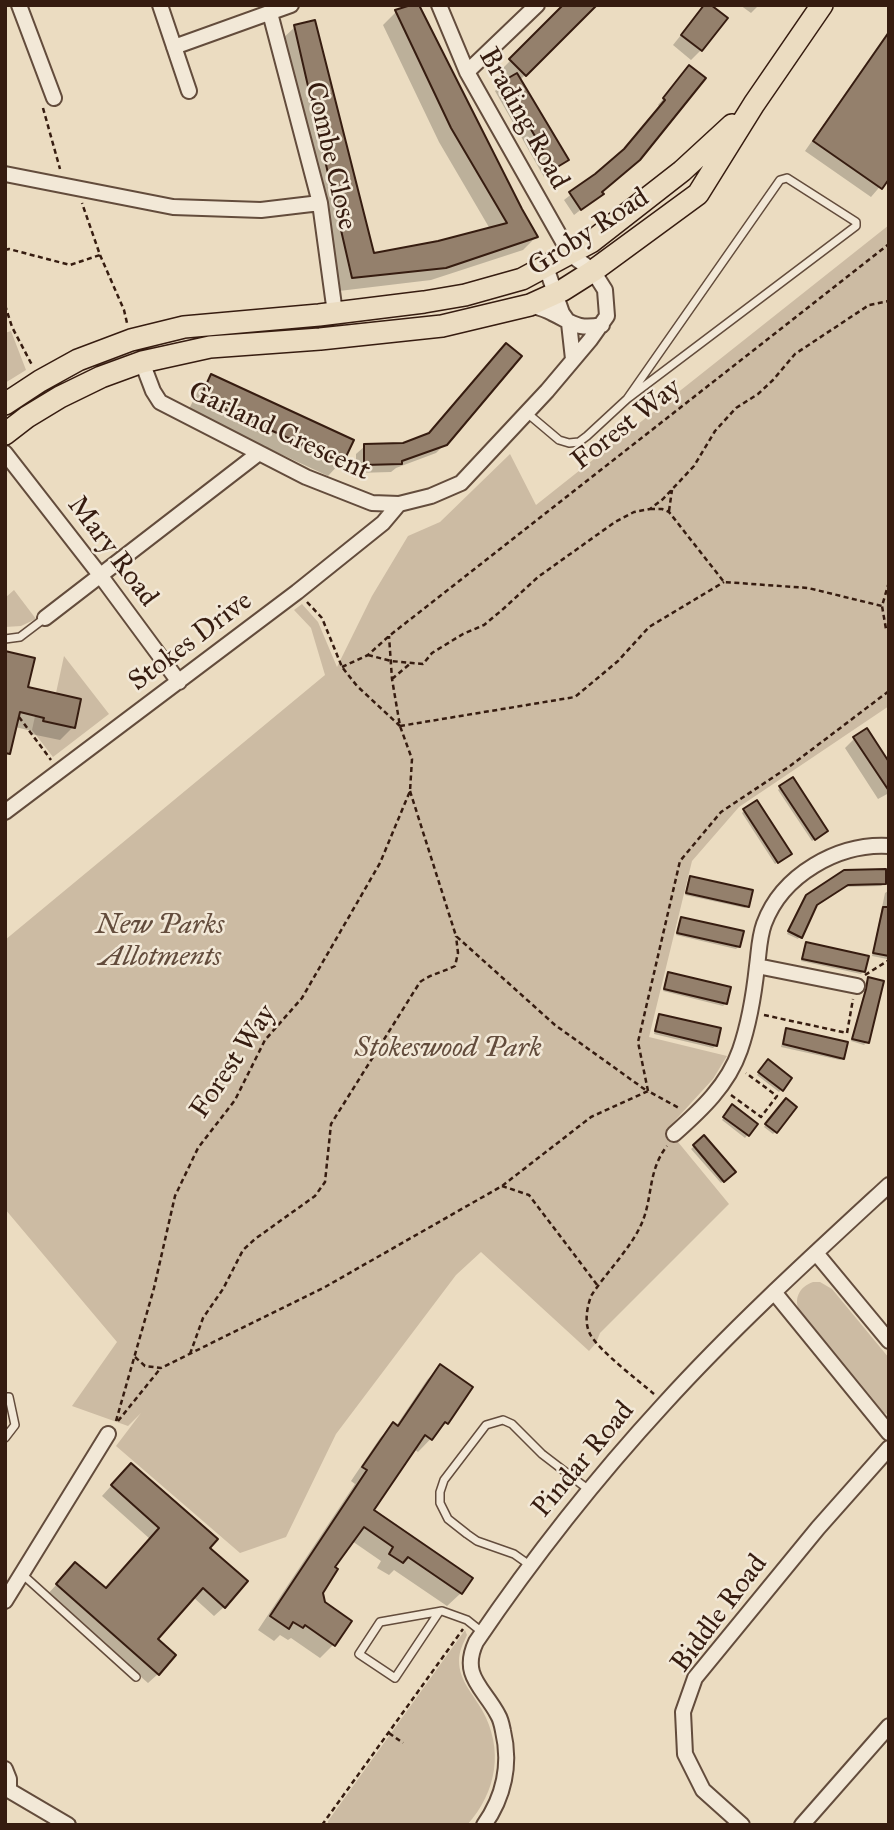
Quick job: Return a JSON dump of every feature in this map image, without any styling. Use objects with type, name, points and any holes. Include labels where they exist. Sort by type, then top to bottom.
[{"type":"main road","name":"Groby Road","points":[[5,434],[60,397],[101,377],[142,362],[210,347],[442,326],[530,305],[556,293],[593,271],[698,194],[754,104],[822,5]]},
{"type":"main road","name":"Groby Road","points":[[5,404],[78,360],[131,340],[184,327],[424,302],[465,295],[522,279],[591,242],[682,171],[754,104]]},
{"type":"main road","points":[[320,339],[327,314]]},
{"type":"street","points":[[19,5],[54,99]]},
{"type":"street","points":[[160,5],[189,91]]},
{"type":"street","points":[[174,47],[291,5]]},
{"type":"street","name":"Brading Road","points":[[439,5],[467,72],[570,254]]},
{"type":"street","points":[[467,72],[537,5]]},
{"type":"street","name":"Combe Close","points":[[270,13],[320,202],[327,314]]},
{"type":"street","points":[[5,174],[173,207],[261,210],[320,202]]},
{"type":"street","points":[[530,305],[551,312],[579,327],[601,325],[607,316],[606,290],[593,271],[570,254]]},
{"type":"street","points":[[546,267],[562,313],[569,323],[573,359]]},
{"type":"street","name":"Garland Crescent","points":[[142,362],[160,402],[172,409],[306,477],[372,503],[399,504],[431,496],[461,483],[527,412],[601,325]]},
{"type":"street","name":"Mary Road","points":[[5,453],[179,682]]},
{"type":"street","points":[[45,618],[259,453]]},
{"type":"street","name":"Stokes Drive","points":[[5,812],[297,592],[383,523],[399,504]]},
{"type":"street","points":[[674,1134],[694,1117],[728,1077],[740,1050],[750,1012],[759,943],[765,922],[781,895],[802,874],[843,851],[889,846]]},
{"type":"street","points":[[757,966],[857,986]]},
{"type":"street","name":"Pindar Road","points":[[484,1825],[495,1807],[503,1784],[507,1747],[499,1717],[475,1682],[472,1673],[471,1652],[482,1633],[589,1490],[664,1403],[774,1292],[889,1185]]},
{"type":"street","points":[[816,1253],[889,1342]]},
{"type":"street","points":[[774,1292],[889,1433]]},
{"type":"street","points":[[5,1601],[112,1429]]},
{"type":"street","name":"Biddle Road","points":[[742,1825],[703,1790],[685,1754],[683,1712],[695,1678],[818,1528],[889,1448]]},
{"type":"street","points":[[802,1825],[889,1726]]},
{"type":"street","points":[[5,1769],[9,1779],[7,1788],[68,1825]]},
{"type":"lane","points":[[527,412],[559,440],[579,442],[627,399],[856,226],[856,222],[787,178],[780,180],[627,399]]},
{"type":"lane","points":[[5,639],[20,637],[45,618]]},
{"type":"lane","points":[[5,1398],[9,1397],[15,1425],[5,1438]]},
{"type":"lane","points":[[531,1566],[514,1553],[477,1541],[443,1512],[440,1492],[444,1480],[477,1436],[486,1425],[495,1421],[503,1420],[512,1424],[542,1454],[589,1490]]},
{"type":"lane","points":[[22,1574],[136,1677]]},
{"type":"lane","points":[[439,1612],[395,1678],[359,1654],[380,1622],[442,1611],[468,1622],[482,1633]]},
{"type":"path","points":[[54,99],[42,104],[71,187],[124,310],[128,328]]},
{"type":"path","name":"Forest Way","points":[[342,667],[368,655],[889,244]]},
{"type":"path","points":[[5,250],[70,265],[100,255]]},
{"type":"path","points":[[650,509],[694,466],[715,430],[736,408],[758,394],[773,380],[795,354],[869,305],[889,301]]},
{"type":"path","points":[[5,305],[12,327],[35,371]]},
{"type":"path","points":[[5,330],[12,327]]},
{"type":"path","points":[[669,512],[672,490]]},
{"type":"path","points":[[368,655],[391,661],[423,664],[432,653],[484,625],[538,577],[615,522],[634,512],[662,509],[669,512],[724,582]]},
{"type":"path","points":[[400,726],[575,697],[618,661],[649,627],[724,582],[808,588],[882,606]]},
{"type":"path","points":[[889,582],[882,606],[886,629],[889,631]]},
{"type":"path","name":"Forest Way","points":[[297,592],[322,618],[342,667],[357,687],[400,726]]},
{"type":"path","name":"Forest Way","points":[[112,1429],[154,1288],[175,1196],[198,1148],[234,1100],[265,1041],[302,998],[380,863],[410,791],[412,759],[400,726],[392,679],[389,636]]},
{"type":"path","points":[[392,679],[411,663]]},
{"type":"path","points":[[648,1091],[638,1042],[680,861],[721,812],[790,766],[889,691]]},
{"type":"path","points":[[19,717],[59,771]]},
{"type":"path","points":[[190,1354],[203,1318],[223,1289],[243,1250],[315,1196],[325,1182],[331,1124],[420,982],[430,974],[455,965],[458,953],[456,936],[410,791]]},
{"type":"path","points":[[456,936],[555,1025],[648,1091],[694,1117]]},
{"type":"path","points":[[750,1012],[847,1034],[859,979],[889,960]]},
{"type":"path","points":[[720,1087],[761,1117],[777,1096],[734,1063]]},
{"type":"path","points":[[112,1429],[160,1368],[325,1287],[502,1186],[590,1117],[648,1091]]},
{"type":"path","points":[[664,1403],[596,1343],[589,1332],[587,1318],[588,1306],[598,1286],[639,1231],[653,1173],[665,1149],[676,1138],[674,1134]]},
{"type":"path","points":[[502,1186],[529,1195],[598,1286]]},
{"type":"path","points":[[135,1357],[145,1366],[160,1368]]},
{"type":"path","points":[[322,1825],[468,1622]]},
{"type":"path","points":[[388,1732],[403,1743]]},
{"type":"green space","name":"Stokeswood Park","points":[[889,225],[889,706],[739,807],[692,861],[649,1037],[727,1056],[713,1079],[669,1127],[678,1142],[729,1204],[600,1333],[589,1351],[481,1252],[456,1275],[336,1434],[286,1537],[240,1553],[116,1446],[141,1413],[128,1426],[72,1406],[117,1342],[5,1209],[5,940],[325,675],[311,628],[294,610],[302,604],[318,622],[337,667],[372,596],[408,536],[440,522],[510,454],[536,505]]},
{"type":"green space","points":[[11,331],[26,370],[5,383],[5,333]]},
{"type":"green space","points":[[14,590],[36,619],[21,626],[5,627],[5,598]]},
{"type":"green space","points":[[64,656],[109,714],[53,757],[32,730],[35,716],[75,727],[81,699],[56,693]]},
{"type":"green space","points":[[820,1282],[832,1289],[889,1358],[889,1415],[882,1412],[800,1313],[797,1298],[804,1287]]},
{"type":"green space","points":[[465,1630],[467,1635],[460,1654],[460,1668],[464,1681],[489,1725],[495,1755],[491,1784],[477,1812],[467,1825],[328,1825],[328,1821]]},
{"type":"building","points":[[419,5],[538,237],[446,268],[352,278],[294,25],[315,20],[374,253],[438,241],[507,223],[451,128],[395,10]]},
{"type":"building","points":[[563,5],[597,5],[526,76],[509,59]]},
{"type":"building","points":[[704,5],[711,5],[728,18],[702,51],[681,35]]},
{"type":"building","points":[[889,32],[889,179],[882,189],[813,141]]},
{"type":"building","points":[[689,65],[706,78],[640,160],[602,192],[604,194],[581,210],[569,192],[624,149],[665,100],[663,98]]},
{"type":"building","points":[[517,73],[569,160],[554,169],[503,81]]},
{"type":"building","points":[[506,343],[522,356],[447,445],[402,461],[402,464],[364,465],[364,444],[403,443],[429,433]]},
{"type":"building","points":[[211,374],[354,440],[343,463],[200,398]]},
{"type":"building","points":[[5,651],[35,658],[28,687],[81,699],[75,728],[43,721],[44,718],[20,712],[10,754],[5,753]]},
{"type":"building","points":[[867,728],[889,762],[889,791],[853,737]]},
{"type":"building","points":[[793,777],[828,831],[815,840],[779,786]]},
{"type":"building","points":[[757,800],[792,854],[778,863],[743,809]]},
{"type":"building","points":[[886,869],[886,884],[848,885],[817,905],[802,938],[788,931],[806,895],[844,870]]},
{"type":"building","points":[[690,876],[753,890],[749,907],[686,893]]},
{"type":"building","points":[[883,907],[889,907],[889,956],[873,953]]},
{"type":"building","points":[[681,917],[744,931],[740,947],[677,933]]},
{"type":"building","points":[[806,942],[869,956],[865,972],[802,959]]},
{"type":"building","points":[[668,972],[731,987],[727,1004],[664,989]]},
{"type":"building","points":[[868,977],[884,981],[869,1043],[852,1039]]},
{"type":"building","points":[[659,1014],[721,1028],[717,1046],[655,1031]]},
{"type":"building","points":[[786,1028],[848,1042],[844,1059],[783,1044]]},
{"type":"building","points":[[768,1059],[792,1078],[783,1091],[758,1072]]},
{"type":"building","points":[[786,1098],[797,1107],[777,1133],[765,1124]]},
{"type":"building","points":[[732,1104],[758,1124],[749,1136],[723,1117]]},
{"type":"building","points":[[704,1135],[736,1172],[724,1182],[693,1145]]},
{"type":"building","points":[[440,1364],[473,1387],[448,1424],[445,1422],[432,1440],[425,1435],[374,1510],[473,1578],[462,1594],[408,1557],[403,1563],[389,1554],[393,1547],[364,1527],[335,1567],[338,1569],[323,1593],[325,1602],[352,1621],[335,1646],[305,1625],[303,1628],[293,1622],[289,1629],[270,1616],[367,1470],[362,1467],[393,1422],[398,1426]]},
{"type":"building","points":[[131,1463],[218,1539],[210,1548],[248,1581],[225,1608],[203,1588],[158,1639],[176,1655],[159,1675],[56,1584],[75,1562],[106,1588],[159,1528],[111,1485]]},
{"type":"park label","name":"New Parks Allotments","points":[[160,942]]}]
